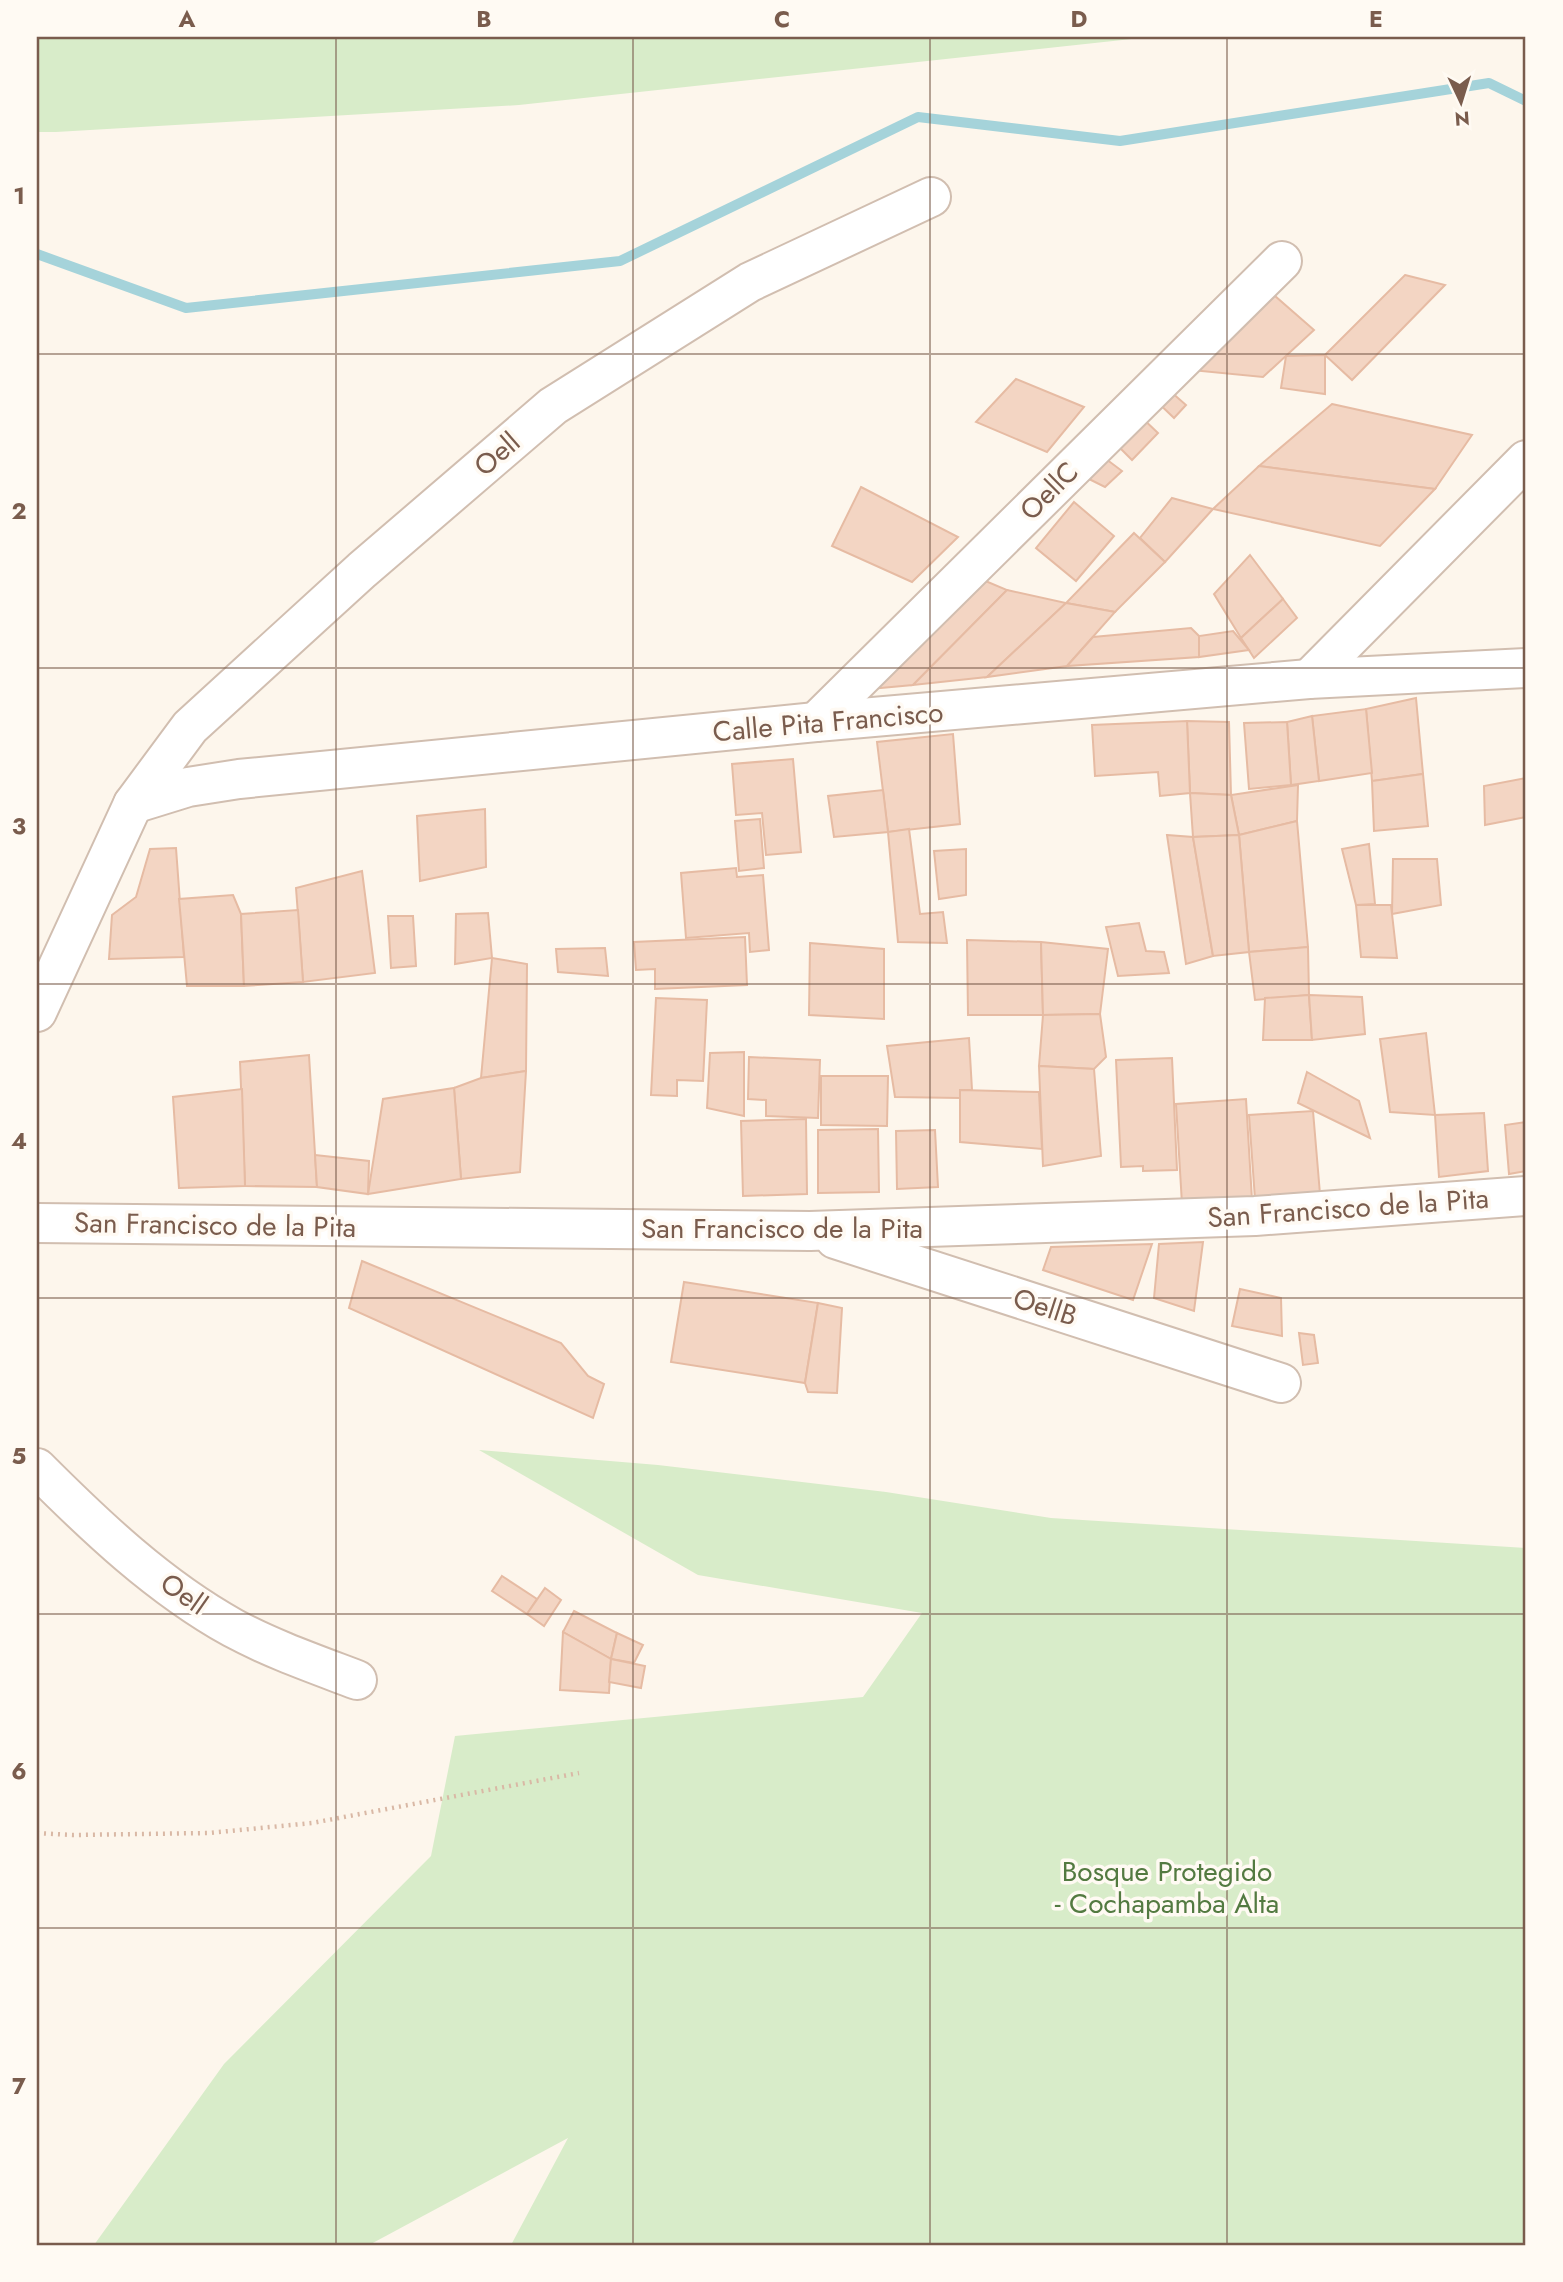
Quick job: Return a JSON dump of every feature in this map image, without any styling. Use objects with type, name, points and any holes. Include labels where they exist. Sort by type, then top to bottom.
[{"type":"street","name":"Oell","points":[[133,804],[190,727],[362,570],[553,406],[750,282],[931,197]]},
{"type":"street","name":"OellC","points":[[816,722],[1282,261]]},
{"type":"street","points":[[1309,679],[1526,460]]},
{"type":"street","name":"Calle Pita Francisco","points":[[133,804],[188,787],[239,779],[816,722],[1309,679],[1526,668]]},
{"type":"street","points":[[37,1012],[133,804]]},
{"type":"street","name":"San Francisco de la Pita","points":[[37,1223],[810,1231],[1255,1216],[1526,1196]]},
{"type":"street","name":"OellB","points":[[810,1231],[1281,1383]]},
{"type":"street","name":"Oell","points":[[37,1468],[95,1526],[177,1592],[233,1628],[305,1661],[357,1680]]},
{"type":"path","points":[[37,1833],[209,1833],[313,1824],[579,1773]]},
{"type":"green space","points":[[37,37],[1150,37],[519,105],[37,132]]},
{"type":"green space","name":"Bosque Protegido - Cochapamba Alta","points":[[479,1450],[658,1465],[886,1492],[1051,1518],[1526,1548],[1526,2245],[511,2245],[568,2138],[369,2245],[94,2245],[224,2064],[431,1856],[455,1736],[863,1697],[922,1613],[698,1575]]},
{"type":"building","points":[[1405,275],[1445,285],[1352,380],[1325,355]]},
{"type":"building","points":[[1267,289],[1314,330],[1263,377],[1191,370]]},
{"type":"building","points":[[1325,355],[1325,394],[1281,388],[1286,356]]},
{"type":"building","points":[[1016,379],[1084,407],[1047,452],[976,422]]},
{"type":"building","points":[[1162,384],[1186,405],[1174,418],[1151,396]]},
{"type":"building","points":[[1332,404],[1472,435],[1435,489],[1259,466]]},
{"type":"building","points":[[1138,414],[1158,433],[1132,460],[1112,440]]},
{"type":"building","points":[[1098,453],[1122,471],[1105,487],[1083,476]]},
{"type":"building","points":[[1259,466],[1435,489],[1380,546],[1213,509]]},
{"type":"building","points":[[861,487],[958,537],[912,582],[832,546]]},
{"type":"building","points":[[1172,498],[1213,509],[1165,562],[1140,538]]},
{"type":"building","points":[[1074,502],[1114,536],[1076,581],[1036,548]]},
{"type":"building","points":[[1134,533],[1165,562],[1115,612],[1066,603]]},
{"type":"building","points":[[1250,555],[1283,599],[1241,638],[1214,594]]},
{"type":"building","points":[[976,577],[1007,590],[913,685],[859,690]]},
{"type":"building","points":[[1007,590],[1066,603],[987,677],[913,685]]},
{"type":"building","points":[[1283,599],[1297,618],[1254,658],[1241,638]]},
{"type":"building","points":[[1066,603],[1115,612],[1067,666],[987,677]]},
{"type":"building","points":[[1191,628],[1199,636],[1199,657],[1067,666],[1093,637]]},
{"type":"building","points":[[1233,631],[1249,650],[1199,657],[1199,636]]},
{"type":"building","points":[[1416,698],[1423,774],[1372,781],[1366,709]]},
{"type":"building","points":[[1366,709],[1372,773],[1319,781],[1312,716]]},
{"type":"building","points":[[1312,716],[1319,781],[1291,785],[1287,722]]},
{"type":"building","points":[[1187,721],[1229,722],[1231,795],[1190,793]]},
{"type":"building","points":[[1187,721],[1190,793],[1160,796],[1158,772],[1095,776],[1092,725]]},
{"type":"building","points":[[1287,722],[1291,785],[1249,789],[1244,723]]},
{"type":"building","points":[[953,734],[960,824],[888,832],[877,742]]},
{"type":"building","points":[[793,759],[801,852],[766,855],[762,813],[736,815],[732,764]]},
{"type":"building","points":[[1423,774],[1428,826],[1374,831],[1372,781]]},
{"type":"building","points":[[1526,778],[1526,817],[1485,825],[1484,786]]},
{"type":"building","points":[[1298,785],[1297,821],[1239,835],[1231,795]]},
{"type":"building","points":[[883,790],[888,832],[834,837],[828,796]]},
{"type":"building","points":[[1190,793],[1231,795],[1239,835],[1193,837]]},
{"type":"building","points":[[485,809],[486,867],[420,881],[417,816]]},
{"type":"building","points":[[760,819],[764,868],[739,871],[735,821]]},
{"type":"building","points":[[1297,821],[1308,947],[1249,952],[1239,835]]},
{"type":"building","points":[[909,829],[920,914],[943,912],[947,943],[898,942],[888,832]]},
{"type":"building","points":[[1167,835],[1193,837],[1213,956],[1186,964]]},
{"type":"building","points":[[1239,835],[1249,952],[1213,956],[1193,837]]},
{"type":"building","points":[[1369,844],[1375,904],[1356,905],[1342,849]]},
{"type":"building","points":[[176,848],[184,957],[109,959],[112,915],[136,897],[150,849]]},
{"type":"building","points":[[966,849],[966,895],[939,899],[934,851]]},
{"type":"building","points":[[1393,859],[1437,859],[1441,905],[1392,914]]},
{"type":"building","points":[[736,868],[737,877],[763,875],[769,950],[750,952],[749,933],[686,938],[681,873]]},
{"type":"building","points":[[362,871],[375,973],[303,982],[296,888]]},
{"type":"building","points":[[233,895],[241,914],[244,986],[187,986],[179,899]]},
{"type":"building","points":[[1356,905],[1391,905],[1397,958],[1361,957]]},
{"type":"building","points":[[298,910],[303,982],[244,986],[241,914]]},
{"type":"building","points":[[488,913],[492,958],[455,964],[456,914]]},
{"type":"building","points":[[388,916],[413,916],[416,966],[391,968]]},
{"type":"building","points":[[1139,923],[1146,951],[1164,952],[1169,973],[1118,976],[1106,927]]},
{"type":"building","points":[[745,937],[747,985],[655,989],[655,969],[636,970],[634,942]]},
{"type":"building","points":[[967,940],[1041,942],[1043,1015],[968,1015]]},
{"type":"building","points":[[1041,942],[1108,949],[1100,1014],[1043,1015]]},
{"type":"building","points":[[810,943],[884,949],[884,1019],[809,1015]]},
{"type":"building","points":[[1308,947],[1309,995],[1255,1000],[1249,952]]},
{"type":"building","points":[[605,948],[608,976],[558,972],[556,949]]},
{"type":"building","points":[[492,958],[527,964],[526,1071],[481,1078]]},
{"type":"building","points":[[1309,995],[1312,1040],[1263,1040],[1265,998]]},
{"type":"building","points":[[1309,995],[1362,997],[1365,1034],[1312,1040]]},
{"type":"building","points":[[656,998],[707,1000],[703,1081],[677,1080],[677,1096],[651,1095]]},
{"type":"building","points":[[1100,1014],[1106,1057],[1094,1069],[1039,1066],[1043,1015]]},
{"type":"building","points":[[1426,1033],[1435,1115],[1390,1112],[1380,1039]]},
{"type":"building","points":[[969,1038],[972,1090],[960,1090],[960,1098],[895,1097],[887,1046]]},
{"type":"building","points":[[744,1052],[744,1116],[707,1108],[710,1053]]},
{"type":"building","points":[[309,1055],[317,1187],[245,1186],[240,1062]]},
{"type":"building","points":[[749,1057],[820,1060],[818,1118],[766,1116],[766,1100],[748,1099]]},
{"type":"building","points":[[1172,1058],[1177,1170],[1143,1171],[1143,1166],[1121,1167],[1116,1060]]},
{"type":"building","points":[[1039,1066],[1094,1069],[1101,1156],[1043,1166]]},
{"type":"building","points":[[526,1071],[520,1172],[461,1179],[454,1088],[481,1078]]},
{"type":"building","points":[[1307,1072],[1359,1101],[1370,1138],[1298,1103]]},
{"type":"building","points":[[821,1076],[888,1076],[887,1126],[821,1125]]},
{"type":"building","points":[[454,1088],[461,1179],[368,1194],[383,1099]]},
{"type":"building","points":[[242,1089],[245,1186],[179,1188],[173,1097]]},
{"type":"building","points":[[960,1090],[1039,1092],[1042,1149],[960,1142]]},
{"type":"building","points":[[1246,1099],[1252,1200],[1182,1204],[1176,1104]]},
{"type":"building","points":[[1313,1111],[1320,1194],[1255,1199],[1249,1115]]},
{"type":"building","points":[[1484,1113],[1488,1171],[1439,1177],[1435,1115]]},
{"type":"building","points":[[806,1119],[807,1194],[743,1196],[741,1121]]},
{"type":"building","points":[[1526,1122],[1526,1171],[1509,1174],[1505,1125]]},
{"type":"building","points":[[878,1129],[879,1192],[818,1193],[818,1130]]},
{"type":"building","points":[[935,1130],[938,1187],[897,1189],[896,1131]]},
{"type":"building","points":[[315,1155],[369,1161],[368,1194],[317,1187]]},
{"type":"building","points":[[1203,1242],[1194,1311],[1154,1298],[1159,1244]]},
{"type":"building","points":[[1152,1244],[1133,1300],[1043,1270],[1051,1247]]},
{"type":"building","points":[[362,1261],[561,1343],[588,1376],[604,1384],[593,1418],[349,1308]]},
{"type":"building","points":[[684,1282],[818,1303],[805,1383],[671,1362]]},
{"type":"building","points":[[1240,1289],[1281,1298],[1282,1336],[1232,1326]]},
{"type":"building","points":[[818,1303],[842,1308],[837,1393],[808,1392],[805,1383]]},
{"type":"building","points":[[1299,1333],[1314,1335],[1318,1363],[1303,1365]]},
{"type":"building","points":[[502,1576],[537,1599],[527,1614],[492,1591]]},
{"type":"building","points":[[545,1588],[561,1600],[544,1626],[527,1614]]},
{"type":"building","points":[[574,1611],[617,1633],[611,1659],[563,1632]]},
{"type":"building","points":[[563,1632],[611,1659],[609,1693],[560,1690]]},
{"type":"building","points":[[617,1633],[643,1645],[634,1663],[611,1659]]},
{"type":"building","points":[[611,1659],[645,1666],[641,1688],[609,1682]]},
{"type":"waterway","points":[[37,254],[186,308],[620,261],[918,117],[1120,141],[1489,83],[1526,101]]}]
